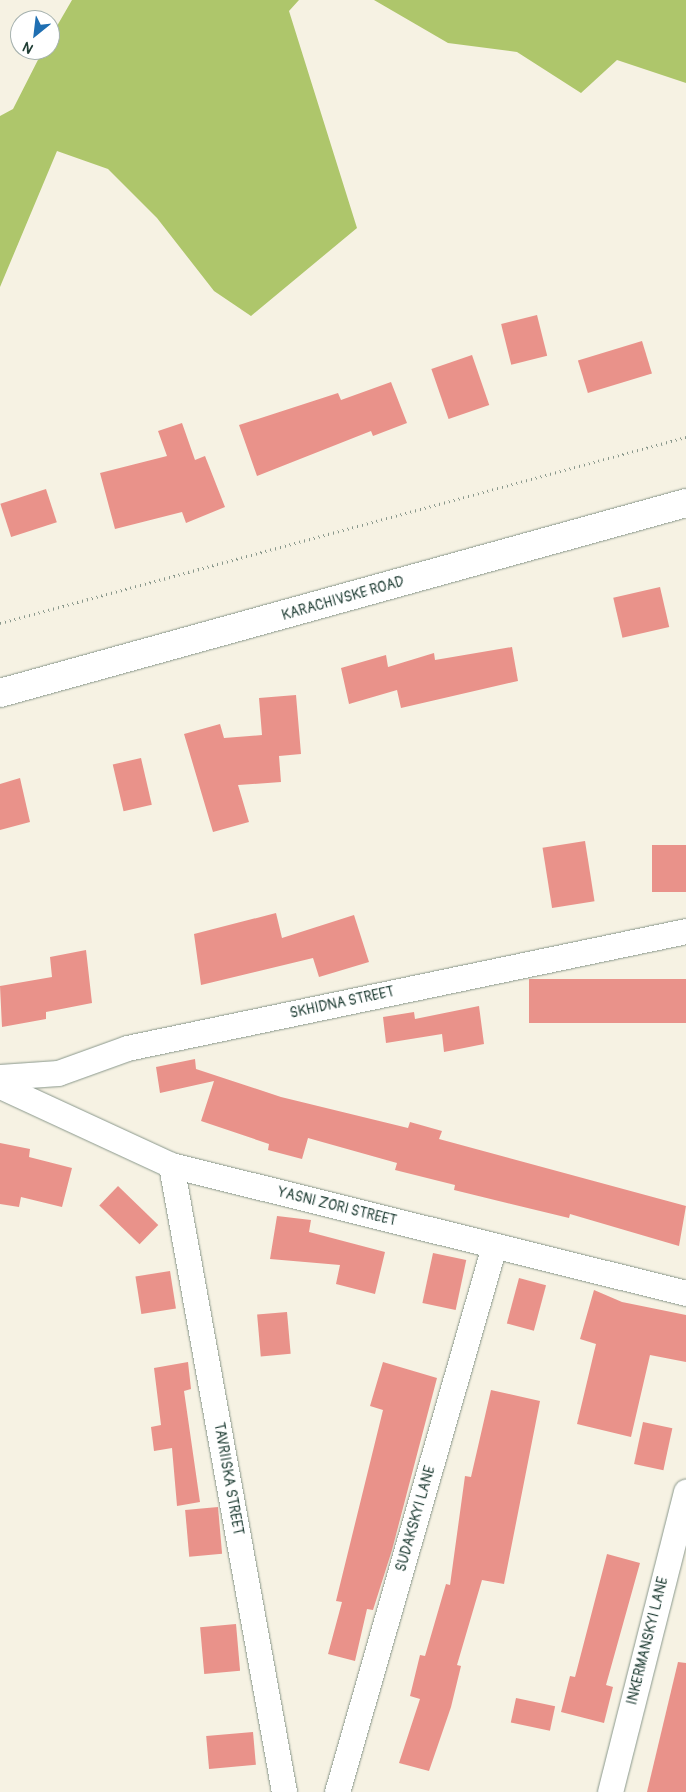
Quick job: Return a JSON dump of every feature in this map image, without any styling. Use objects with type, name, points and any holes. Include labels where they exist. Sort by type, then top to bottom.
[{"type":"main road","name":"KARACHIVSKE ROAD","points":[[0,693],[686,503]]},
{"type":"street","name":"SKHIDNA STREET","points":[[0,1077],[58,1073],[127,1048],[686,931]]},
{"type":"street","name":"YASNI ZORI STREET","points":[[0,1086],[171,1165],[686,1294]]},
{"type":"street","name":"TAVRIISKA STREET","points":[[171,1165],[284,1792]]},
{"type":"street","name":"SUDAKSKYI LANE","points":[[338,1792],[494,1246]]},
{"type":"street","name":"INKERMANSKYI LANE","points":[[610,1792],[686,1491]]},
{"type":"path","points":[[0,623],[686,437]]},
{"type":"green space","points":[[72,0],[299,0],[289,11],[357,228],[251,316],[214,291],[157,218],[108,169],[57,151],[0,287],[0,116],[13,109],[38,60],[60,60],[60,21]]},
{"type":"green space","points":[[374,0],[686,0],[686,83],[617,60],[581,93],[517,52],[448,43]]},
{"type":"building","points":[[537,315],[547,356],[511,365],[501,324]]},
{"type":"building","points":[[642,341],[652,374],[588,393],[578,361]]},
{"type":"building","points":[[472,355],[489,405],[449,419],[431,369]]},
{"type":"building","points":[[391,382],[407,423],[373,436],[371,431],[257,476],[239,425],[338,393],[341,400]]},
{"type":"building","points":[[182,423],[195,460],[205,456],[225,507],[186,523],[182,512],[115,529],[100,473],[167,456],[158,431]]},
{"type":"building","points":[[46,489],[57,522],[11,537],[0,504]]},
{"type":"building","points":[[660,587],[669,627],[622,638],[613,598]]},
{"type":"building","points":[[512,647],[518,681],[401,708],[397,690],[349,704],[341,668],[386,655],[388,667],[434,653],[435,660]]},
{"type":"building","points":[[296,695],[301,754],[279,756],[281,782],[238,785],[249,822],[213,832],[184,734],[220,724],[224,738],[262,735],[259,698]]},
{"type":"building","points":[[141,758],[152,805],[124,811],[113,765]]},
{"type":"building","points":[[20,778],[30,822],[0,830],[0,784]]},
{"type":"building","points":[[585,841],[595,901],[552,908],[543,848]]},
{"type":"building","points":[[652,845],[686,845],[686,892],[652,892]]},
{"type":"building","points":[[276,913],[282,938],[354,915],[369,962],[319,977],[313,958],[201,985],[194,934]]},
{"type":"building","points":[[86,950],[92,1003],[46,1012],[46,1019],[2,1027],[0,986],[52,977],[50,957]]},
{"type":"building","points":[[529,979],[686,979],[686,1023],[529,1023]]},
{"type":"building","points":[[479,1006],[484,1044],[444,1052],[442,1034],[386,1043],[383,1017],[414,1012],[415,1019]]},
{"type":"building","points":[[195,1059],[196,1069],[281,1097],[408,1128],[410,1122],[442,1131],[439,1139],[686,1206],[679,1246],[570,1214],[569,1218],[454,1190],[455,1185],[395,1170],[397,1163],[308,1138],[302,1159],[268,1150],[269,1144],[201,1121],[214,1081],[160,1093],[156,1067]]},
{"type":"building","points":[[0,1143],[30,1149],[29,1157],[72,1168],[62,1207],[21,1197],[19,1207],[0,1204]]},
{"type":"building","points":[[118,1186],[158,1225],[140,1244],[99,1205]]},
{"type":"building","points":[[277,1216],[311,1220],[309,1232],[385,1252],[375,1294],[336,1284],[340,1265],[270,1259]]},
{"type":"building","points":[[433,1253],[466,1260],[456,1310],[422,1303]]},
{"type":"building","points":[[170,1271],[176,1309],[141,1314],[135,1276]]},
{"type":"building","points":[[519,1278],[546,1285],[534,1331],[507,1323]]},
{"type":"building","points":[[594,1290],[622,1302],[686,1315],[686,1362],[650,1355],[631,1437],[577,1424],[596,1344],[580,1339]]},
{"type":"building","points":[[287,1312],[291,1354],[261,1356],[257,1315]]},
{"type":"building","points":[[188,1362],[191,1389],[184,1391],[200,1502],[177,1506],[172,1448],[154,1451],[151,1427],[161,1425],[154,1368]]},
{"type":"building","points":[[383,1362],[437,1378],[392,1550],[373,1610],[367,1609],[355,1661],[328,1654],[342,1602],[336,1601],[383,1410],[370,1406]]},
{"type":"building","points":[[491,1390],[540,1401],[504,1584],[482,1580],[457,1665],[461,1666],[451,1707],[429,1771],[399,1763],[420,1699],[410,1696],[420,1655],[425,1656],[446,1584],[450,1585],[465,1476],[471,1477]]},
{"type":"building","points":[[643,1422],[672,1428],[663,1470],[634,1464]]},
{"type":"building","points":[[218,1507],[222,1554],[189,1557],[185,1510]]},
{"type":"building","points":[[607,1554],[640,1563],[606,1685],[613,1687],[604,1723],[561,1712],[570,1676],[575,1677]]},
{"type":"building","points":[[236,1624],[240,1671],[204,1674],[200,1627]]},
{"type":"building","points":[[678,1662],[686,1663],[686,1792],[647,1792]]},
{"type":"building","points":[[516,1698],[555,1706],[550,1731],[511,1722]]},
{"type":"building","points":[[253,1732],[256,1765],[209,1769],[206,1736]]}]
